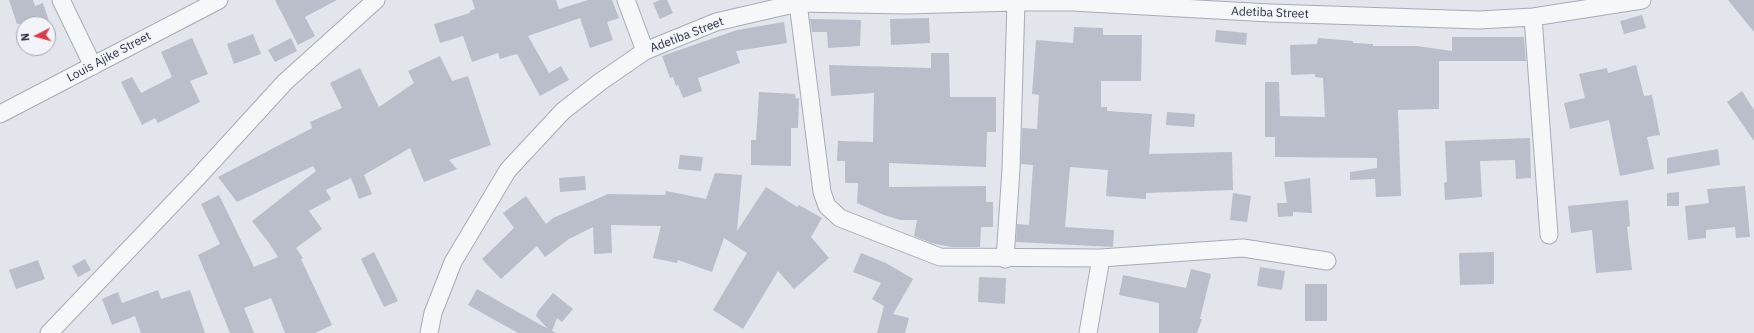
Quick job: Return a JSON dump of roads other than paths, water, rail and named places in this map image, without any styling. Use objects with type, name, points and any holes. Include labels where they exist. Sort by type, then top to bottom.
[{"type":"street","points":[[61,0],[93,66]]},
{"type":"street","name":"Louis Ajike Street","points":[[0,114],[219,0]]},
{"type":"street","points":[[49,333],[199,176],[285,82],[376,0]]},
{"type":"street","points":[[626,0],[644,51]]},
{"type":"street","name":"Adetiba Street","points":[[429,333],[433,313],[453,262],[508,170],[563,111],[600,82],[644,51],[716,22],[798,3],[906,5],[1072,2],[1206,5],[1479,20],[1533,17],[1642,0]]},
{"type":"street","points":[[1005,259],[1011,169],[1016,2]]},
{"type":"street","points":[[798,3],[822,192],[827,206],[840,218],[940,257],[1005,259],[1101,258],[1243,248],[1327,262]]},
{"type":"street","points":[[1533,17],[1549,235]]},
{"type":"street","points":[[1088,333],[1101,258]]}]
